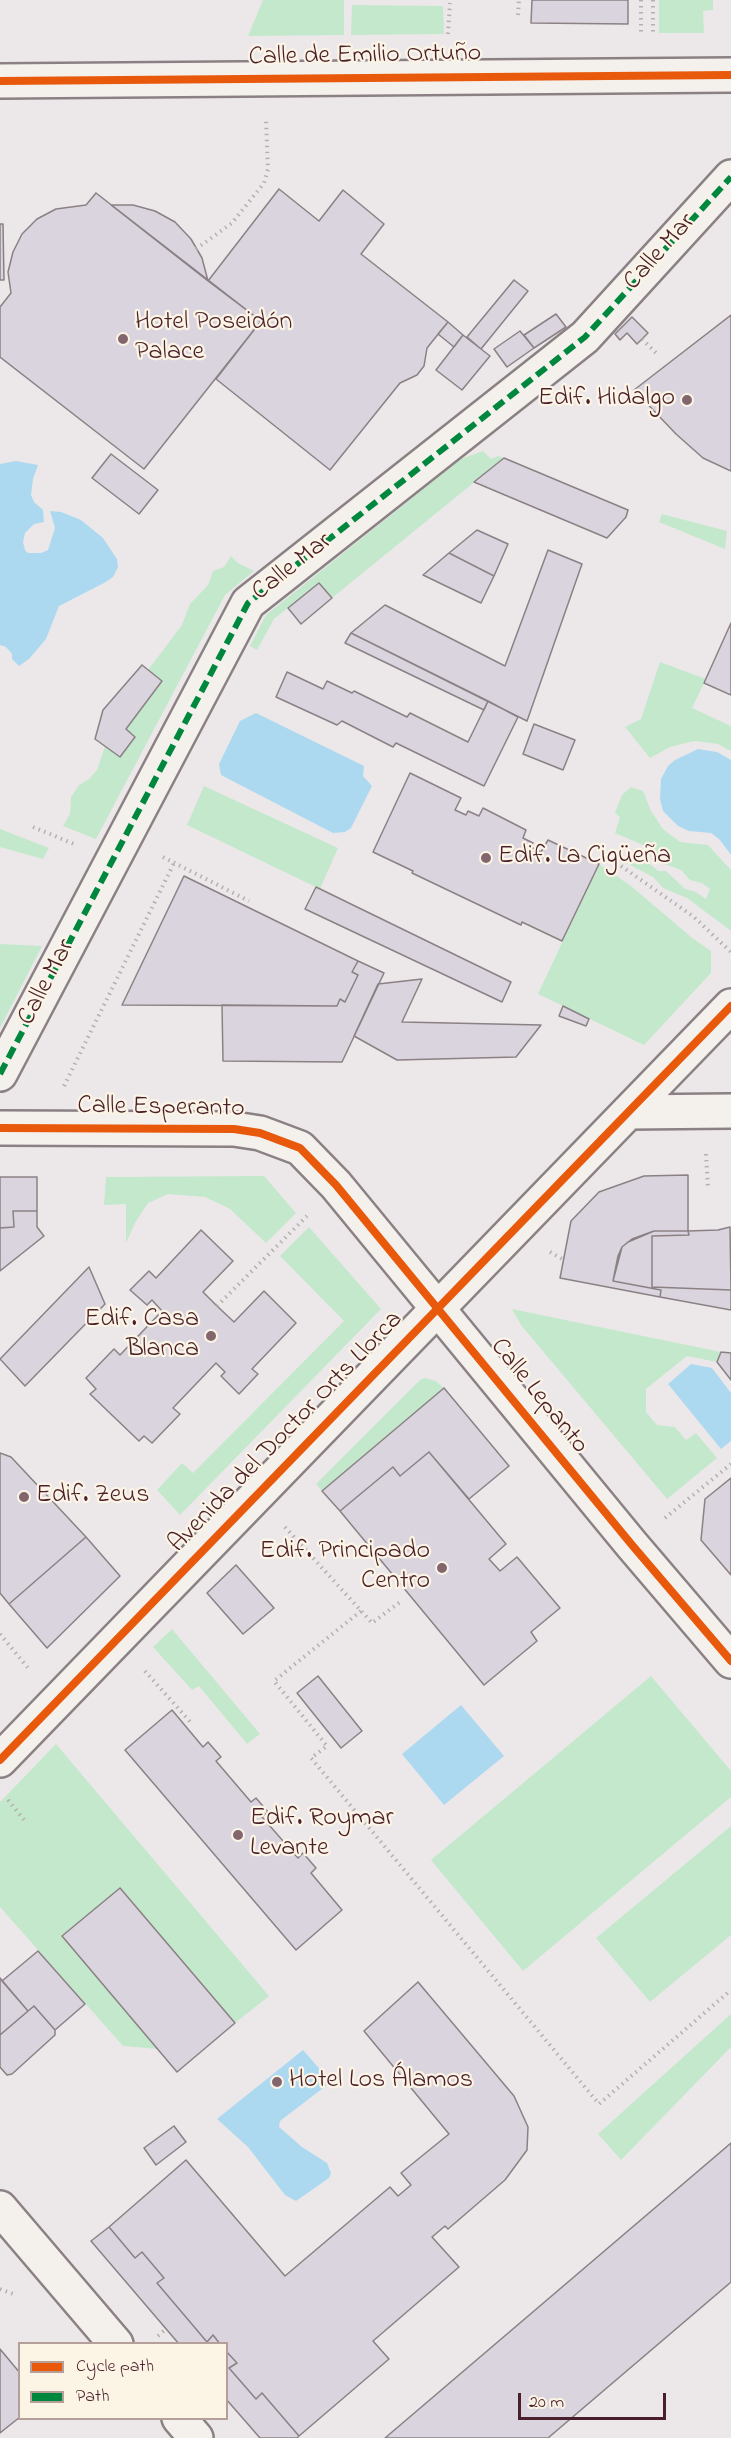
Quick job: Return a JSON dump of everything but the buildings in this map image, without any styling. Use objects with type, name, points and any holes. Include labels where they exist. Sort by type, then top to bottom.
[{"type":"street","name":"Calle de Emilio Ortuño","points":[[0,81],[731,75]]},
{"type":"street","name":"Calle Mar","points":[[0,1074],[248,603],[585,337],[731,177]]},
{"type":"street","name":"Avenida del Doctor Orts Llorca","points":[[0,1760],[731,1006]]},
{"type":"street","points":[[628,1112],[731,1111]]},
{"type":"street","name":"Calle Esperanto","points":[[0,1128],[234,1129],[284,1140],[300,1148],[313,1160]]},
{"type":"street","name":"Calle Lepanto","points":[[313,1160],[731,1661]]},
{"type":"street","points":[[0,2208],[115,2342]]},
{"type":"street","points":[[181,2420],[196,2438]]},
{"type":"path","points":[[518,15],[519,0]]},
{"type":"path","points":[[641,0],[641,26]]},
{"type":"path","points":[[196,249],[232,223],[264,183],[268,169]]},
{"type":"path","points":[[642,339],[659,356]]},
{"type":"path","points":[[164,858],[249,901]]},
{"type":"path","points":[[43,1128],[174,863]]},
{"type":"path","points":[[621,866],[694,917],[731,952]]},
{"type":"path","points":[[217,1306],[336,1185]]},
{"type":"path","points":[[554,1256],[564,1260]]},
{"type":"path","points":[[632,1545],[731,1464]]},
{"type":"path","points":[[279,1521],[372,1623],[400,1602]]},
{"type":"path","points":[[362,1611],[274,1680],[327,1746],[311,1758],[600,2103],[731,1989]]},
{"type":"path","points":[[116,1639],[192,1724]]},
{"type":"path","points":[[5,1796],[25,1821]]},
{"type":"path","points":[[0,2289],[19,2296]]},
{"type":"green space","points":[[263,0],[344,0],[344,35],[248,36]]},
{"type":"green space","points":[[659,0],[713,0],[713,10],[703,11],[704,33],[659,33]]},
{"type":"green space","points":[[352,5],[443,6],[444,34],[351,35]]},
{"type":"green space","points":[[483,451],[491,459],[498,456],[504,458],[332,598],[319,583],[274,619],[257,650],[250,646],[266,615],[461,459]]},
{"type":"green space","points":[[662,514],[727,531],[725,549],[659,522]]},
{"type":"green space","points":[[231,556],[238,563],[254,571],[225,595],[96,839],[63,826],[70,814],[71,797],[79,785],[97,770],[105,746],[120,757],[135,737],[126,729],[148,670],[182,625],[190,604],[208,585],[213,571],[224,567]]},
{"type":"green space","points":[[660,662],[706,679],[692,708],[731,726],[731,751],[718,744],[694,741],[670,747],[650,758],[625,727],[641,719]]},
{"type":"green space","points":[[204,786],[338,848],[320,889],[187,825]]},
{"type":"green space","points":[[631,787],[643,791],[651,811],[663,829],[680,842],[708,845],[731,870],[731,931],[687,898],[663,888],[653,877],[630,865],[637,861],[650,864],[658,871],[666,871],[685,889],[694,891],[706,899],[710,889],[702,883],[690,880],[681,870],[662,863],[645,846],[615,833],[620,817],[615,813],[622,795]]},
{"type":"green space","points":[[0,829],[49,848],[43,859],[0,847]]},
{"type":"green space","points":[[599,864],[631,886],[711,951],[711,973],[644,1045],[538,994]]},
{"type":"green space","points":[[0,944],[42,946],[0,1028]]},
{"type":"green space","points":[[264,1176],[296,1213],[266,1243],[230,1209],[205,1197],[168,1194],[148,1203],[126,1243],[126,1204],[104,1205],[106,1177]]},
{"type":"green space","points":[[309,1227],[381,1309],[180,1515],[157,1490],[182,1463],[193,1473],[344,1321],[280,1256]]},
{"type":"green space","points":[[512,1309],[721,1352],[717,1362],[687,1356],[646,1389],[646,1412],[657,1425],[675,1427],[686,1440],[696,1433],[717,1458],[667,1499],[521,1325]]},
{"type":"green space","points":[[425,1378],[436,1381],[444,1388],[322,1491],[316,1484],[420,1380]]},
{"type":"green space","points":[[172,1629],[260,1734],[247,1744],[199,1686],[192,1690],[153,1647]]},
{"type":"green space","points":[[651,1676],[731,1771],[731,1797],[523,1971],[431,1860]]},
{"type":"green space","points":[[56,1744],[269,1996],[235,2023],[120,1888],[63,1937],[158,2049],[123,2046],[0,1907],[0,1802]]},
{"type":"green space","points":[[731,1826],[731,1935],[650,2002],[596,1938]]},
{"type":"green space","points":[[731,2014],[731,2047],[621,2160],[598,2134]]},
{"type":"water","points":[[16,461],[38,465],[31,495],[34,502],[43,510],[44,522],[34,524],[25,533],[23,542],[25,550],[28,553],[41,553],[48,550],[55,528],[50,511],[61,512],[81,520],[103,538],[117,559],[118,567],[113,577],[104,583],[59,606],[46,639],[29,659],[19,666],[12,659],[12,654],[6,647],[0,645],[0,464]]},
{"type":"water","points":[[256,713],[364,766],[363,776],[372,786],[351,828],[345,832],[333,833],[221,775],[219,764],[240,721]]},
{"type":"water","points":[[698,749],[717,752],[731,760],[731,855],[720,840],[711,833],[689,831],[678,826],[663,811],[660,799],[661,779],[668,766]]},
{"type":"water","points":[[691,1364],[712,1368],[731,1393],[731,1441],[721,1449],[668,1384]]},
{"type":"water","points":[[461,1705],[504,1756],[444,1805],[402,1754]]},
{"type":"water","points":[[303,2050],[331,2082],[280,2121],[279,2127],[302,2147],[327,2163],[331,2173],[329,2178],[296,2201],[285,2195],[248,2147],[217,2119]]},
{"type":"marked path","points":[[0,1074],[248,603],[585,337],[731,177]]},
{"type":"cycle path","points":[[0,81],[731,75]]},
{"type":"cycle path","points":[[0,1760],[731,1006]]},
{"type":"cycle path","points":[[0,1128],[234,1129],[260,1133],[300,1148],[336,1185],[632,1545],[731,1661]]},
{"type":"place","name":"Hotel Poseidón Palace","points":[[123,339]]},
{"type":"place","name":"Edif. Hidalgo","points":[[687,400]]},
{"type":"place","name":"Edif. La Cigüeña","points":[[486,858]]},
{"type":"place","name":"Edif. Casa Blanca","points":[[211,1336]]},
{"type":"place","name":"Edif. Zeus","points":[[24,1497]]},
{"type":"place","name":"Edif. Principado Centro","points":[[442,1568]]},
{"type":"place","name":"Edif. Roymar Levante","points":[[238,1835]]},
{"type":"place","name":"Hotel Los Álamos","points":[[277,2082]]}]
